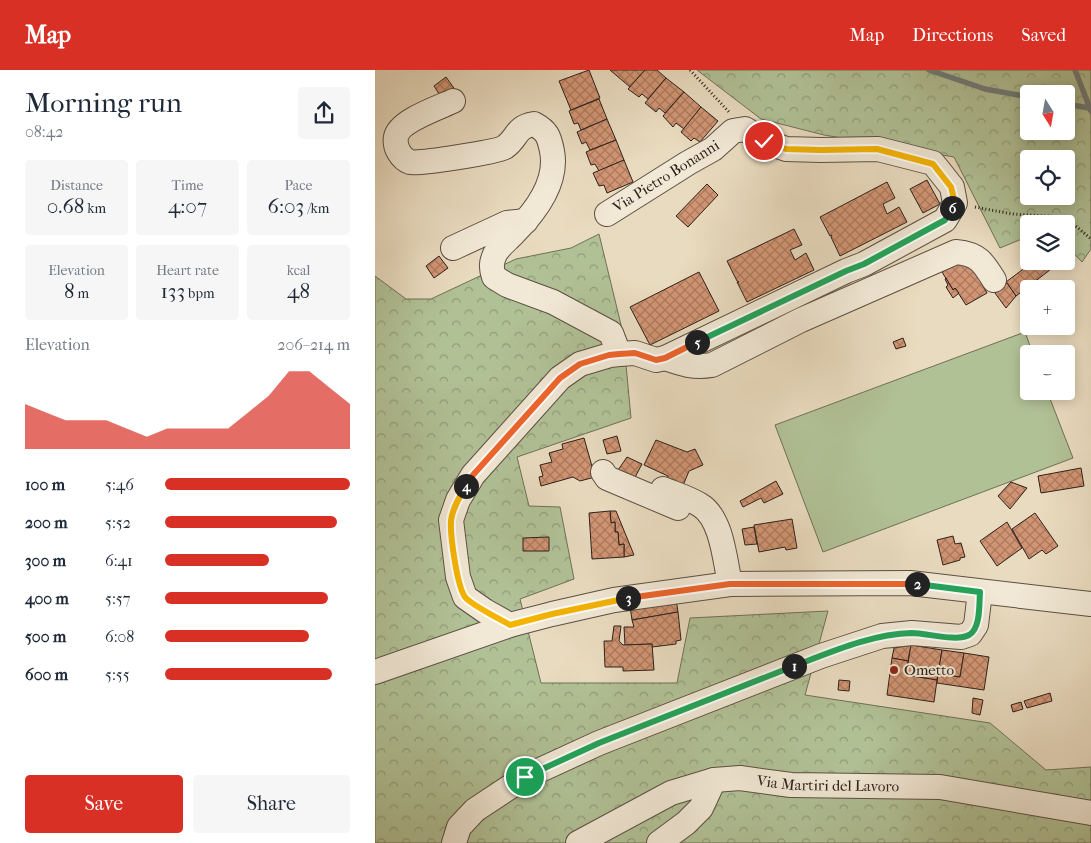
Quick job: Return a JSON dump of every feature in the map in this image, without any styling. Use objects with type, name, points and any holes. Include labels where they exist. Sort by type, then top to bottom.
[{"type":"street","points":[[453,101],[403,125],[396,135],[395,144],[399,154],[408,161],[420,163],[499,149],[506,146],[524,126],[534,124],[544,130],[550,143],[553,159],[552,175],[546,190],[526,221],[495,252],[491,265],[493,277],[507,285],[553,302],[611,333],[619,354]]},
{"type":"street","points":[[510,625],[465,597],[458,577],[451,520],[458,500],[473,475],[560,378],[580,364],[609,355],[635,353],[656,360],[665,358],[864,264],[945,220],[955,203],[951,187],[933,164],[877,149],[786,149],[764,141],[745,129]]},
{"type":"street","name":"Via Pietro Bonanni","points":[[607,214],[713,149],[733,131],[745,129]]},
{"type":"street","points":[[453,248],[507,223],[526,221]]},
{"type":"street","points":[[665,358],[699,368],[712,365],[801,320],[956,252],[969,253],[977,258],[986,267],[994,280]]},
{"type":"street","points":[[603,472],[607,478],[716,524]]},
{"type":"street","points":[[663,489],[701,505],[711,514],[716,524],[730,584]]},
{"type":"street","points":[[375,672],[510,625],[552,614],[614,600],[730,584],[910,583],[1091,604]]},
{"type":"street","points":[[454,843],[459,827],[475,810],[525,777],[599,743],[821,656],[882,636],[912,633],[961,637],[970,634],[976,625],[980,592]]},
{"type":"street","name":"Via Martiri del Lavoro","points":[[578,843],[671,793],[714,780],[740,778],[791,784],[940,787],[1091,813]]},
{"type":"street","points":[[659,843],[686,823],[701,808],[714,780]]},
{"type":"path","points":[[690,70],[745,129]]},
{"type":"path","points":[[955,203],[1012,214],[1065,217],[1091,239]]},
{"type":"green space","points":[[697,70],[1091,70],[1091,249],[1082,262],[1075,255],[1075,215],[1020,215],[1020,240],[1000,248],[954,157],[824,135],[761,119]]},
{"type":"green space","points":[[599,234],[623,333],[631,418],[517,457],[529,506],[560,507],[574,579],[520,599],[541,683],[677,683],[690,618],[828,611],[805,695],[990,723],[1046,770],[1091,767],[1091,843],[375,843],[375,276],[406,299],[431,299],[516,259],[571,248]]},
{"type":"green space","points":[[1020,334],[1026,335],[1030,345],[1020,345],[1020,400],[1050,400],[1073,458],[823,552],[775,425]]},
{"type":"building","points":[[589,70],[600,98],[571,110],[559,81]]},
{"type":"building","points":[[610,70],[645,70],[630,87]]},
{"type":"building","points":[[645,70],[657,70],[666,78],[648,99],[642,94],[639,97],[628,89]]},
{"type":"building","points":[[446,77],[456,91],[443,100],[434,86]]},
{"type":"building","points":[[666,78],[684,92],[665,113],[659,108],[656,112],[645,103]]},
{"type":"building","points":[[684,92],[701,107],[684,129],[676,123],[673,127],[663,116]]},
{"type":"building","points":[[599,99],[607,119],[581,130],[578,123],[574,124],[569,111]]},
{"type":"building","points":[[701,107],[718,121],[700,142],[694,138],[691,141],[681,132]]},
{"type":"building","points":[[607,119],[616,140],[590,150],[586,142],[582,144],[577,132]]},
{"type":"building","points":[[616,140],[624,160],[599,171],[595,164],[591,165],[586,152]]},
{"type":"building","points":[[624,160],[633,182],[607,193],[604,185],[599,186],[593,173]]},
{"type":"building","points":[[927,180],[940,204],[923,213],[910,189]]},
{"type":"building","points":[[887,182],[895,198],[883,204],[887,214],[899,207],[907,222],[840,256],[831,237],[832,235],[830,236],[820,217]]},
{"type":"building","points":[[707,184],[718,195],[688,227],[676,216]]},
{"type":"building","points":[[794,229],[802,245],[790,250],[795,260],[806,253],[814,270],[747,302],[737,282],[739,282],[727,261]]},
{"type":"building","points":[[439,256],[448,268],[434,278],[426,266]]},
{"type":"building","points":[[968,256],[979,274],[977,275],[987,293],[966,305],[955,288],[953,290],[942,272]]},
{"type":"building","points":[[1022,270],[1050,270],[1037,280],[1020,280],[1020,293],[1016,296],[1006,282]]},
{"type":"building","points":[[699,272],[719,311],[650,345],[630,307]]},
{"type":"building","points":[[946,278],[953,290],[955,288],[959,293],[953,298],[946,287],[948,285]]},
{"type":"building","points":[[1007,283],[1016,296],[1006,308],[995,293]]},
{"type":"building","points":[[903,338],[906,346],[896,349],[893,342]]},
{"type":"building","points":[[617,436],[621,451],[607,454],[603,440]]},
{"type":"building","points":[[584,438],[595,477],[580,481],[573,477],[541,486],[539,477],[543,476],[540,465],[552,462],[549,453],[563,449],[562,444]]},
{"type":"building","points":[[656,440],[687,452],[695,449],[703,465],[689,471],[682,488],[666,482],[668,476],[644,465]]},
{"type":"building","points":[[627,457],[642,464],[632,483],[616,473]]},
{"type":"building","points":[[1081,468],[1084,486],[1041,493],[1038,476]]},
{"type":"building","points":[[776,481],[783,494],[764,503],[761,498],[743,507],[740,501]]},
{"type":"building","points":[[1011,482],[1027,488],[1010,509],[998,496]]},
{"type":"building","points":[[610,511],[616,511],[634,555],[624,557],[624,544],[619,545],[618,532],[615,532],[615,522],[611,523]]},
{"type":"building","points":[[610,511],[611,523],[615,522],[615,532],[618,532],[619,545],[624,544],[624,557],[592,559],[589,513]]},
{"type":"building","points":[[1035,513],[1058,546],[1046,554],[1042,550],[1029,559],[1012,529]]},
{"type":"building","points":[[792,519],[797,548],[786,550],[785,547],[759,552],[754,525]]},
{"type":"building","points":[[1007,522],[1022,548],[997,566],[980,541]]},
{"type":"building","points":[[754,527],[757,544],[745,545],[742,529]]},
{"type":"building","points":[[953,536],[955,544],[961,543],[965,557],[943,565],[937,540]]},
{"type":"building","points":[[549,537],[549,551],[523,551],[523,538]]},
{"type":"building","points":[[676,599],[678,612],[632,620],[630,606]]},
{"type":"building","points":[[678,612],[681,640],[676,641],[676,644],[652,647],[652,644],[625,645],[624,627],[634,627],[632,620]]},
{"type":"building","points":[[614,626],[621,626],[619,641],[623,645],[652,644],[654,670],[623,671],[623,667],[605,667],[604,641],[612,641]]},
{"type":"building","points":[[911,645],[908,661],[892,658],[894,648]]},
{"type":"building","points":[[911,645],[942,650],[937,680],[906,675]]},
{"type":"building","points":[[942,650],[964,653],[960,677],[938,674]]},
{"type":"building","points":[[964,653],[989,657],[984,690],[937,683],[938,674],[960,677]]},
{"type":"building","points":[[892,658],[908,661],[906,675],[937,680],[934,702],[887,695]]},
{"type":"building","points":[[839,680],[850,681],[849,691],[838,690]]},
{"type":"building","points":[[1050,693],[1052,701],[1027,708],[1024,701]]},
{"type":"building","points":[[973,698],[983,700],[980,715],[972,713]]},
{"type":"building","points":[[1021,702],[1023,709],[1013,712],[1011,705]]},
{"type":"waterway","points":[[929,70],[985,89],[1020,95]]},
{"type":"waterway","points":[[1075,70],[1091,111]]},
{"type":"waterway","points":[[1075,106],[1089,108]]},
{"type":"place","name":"Ometto","points":[[894,670]]},
{"type":"route","points":[[525,777],[599,743],[821,656],[882,636],[912,633],[961,637],[970,634],[976,625],[980,592],[910,583],[730,584],[614,600],[510,625],[465,597],[458,577],[451,520],[458,500],[473,475],[560,378],[580,364],[609,355],[635,353],[656,360],[665,358],[864,264],[945,220],[955,203],[951,187],[933,164],[877,149],[786,149],[764,141]]}]
